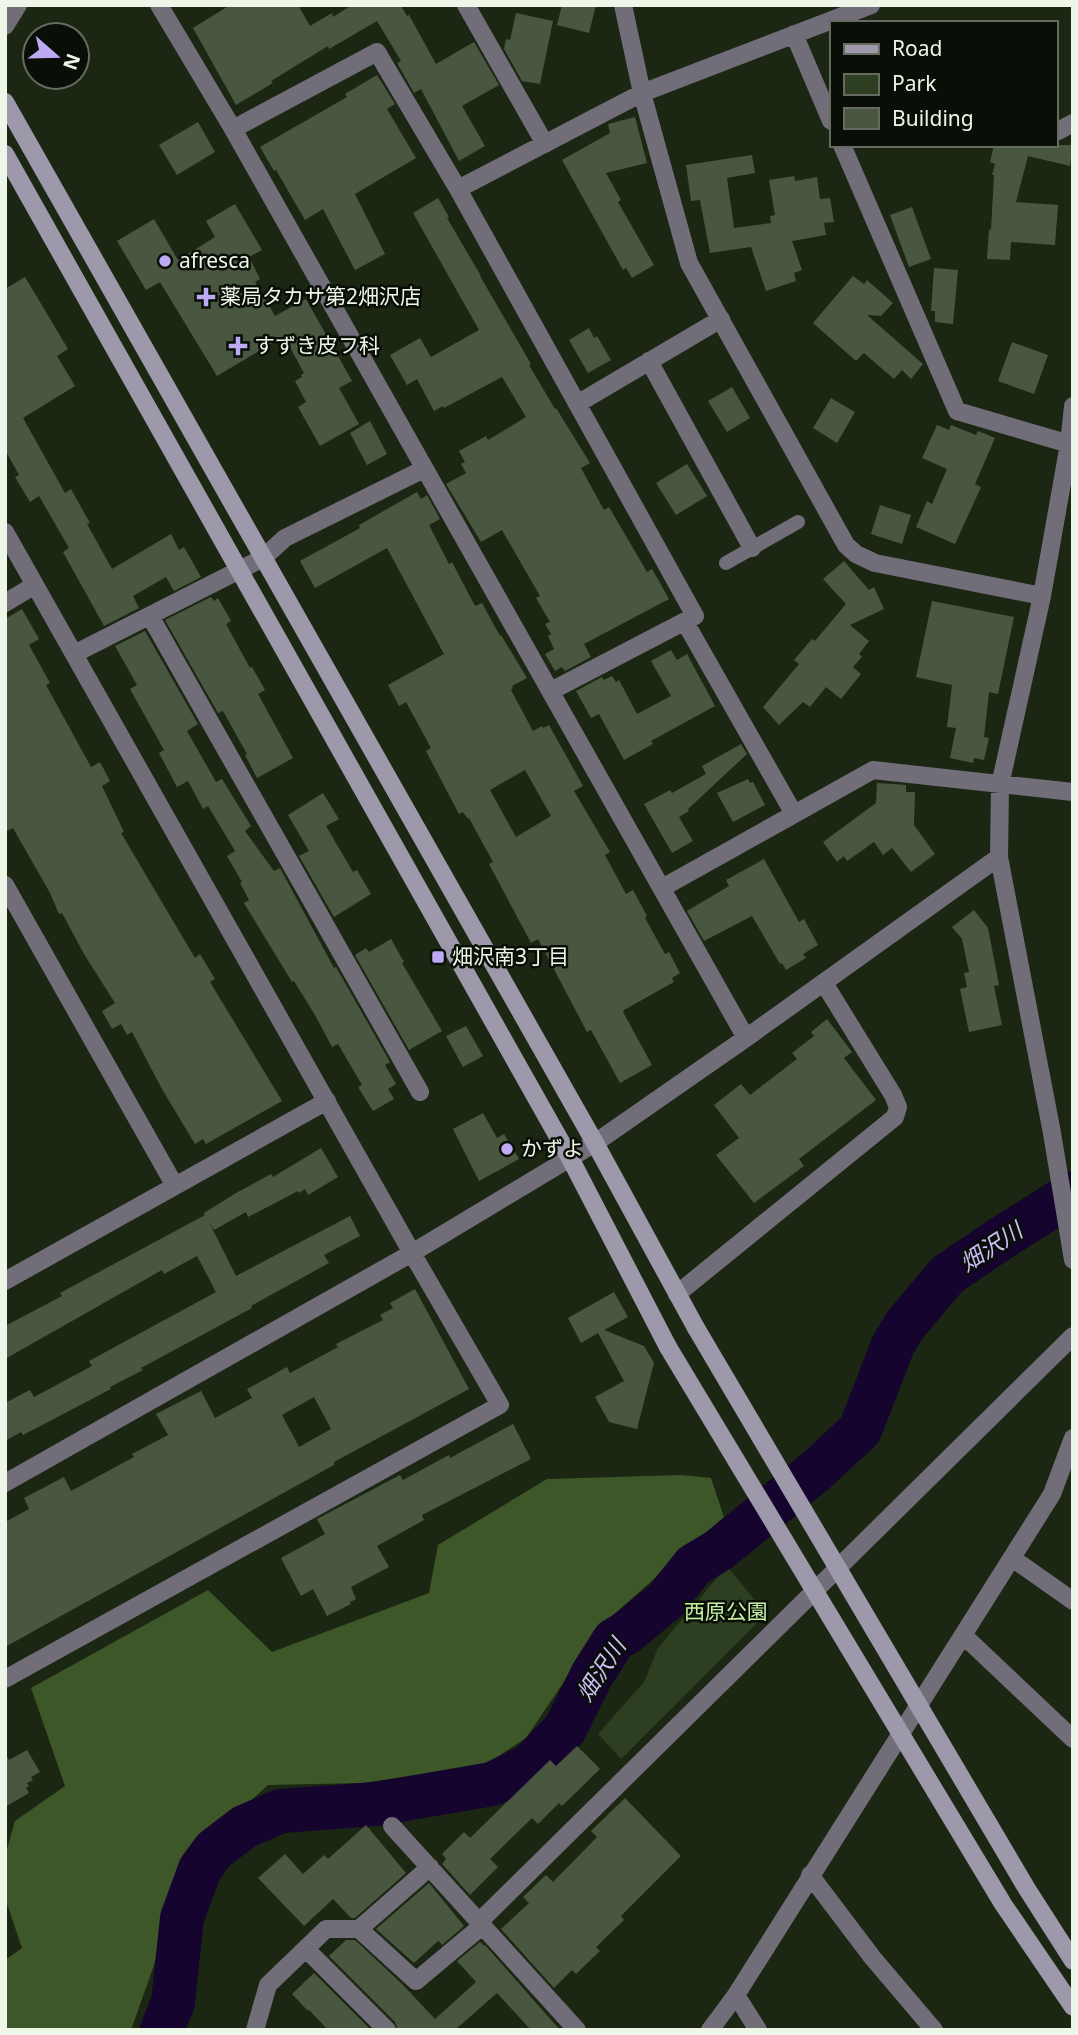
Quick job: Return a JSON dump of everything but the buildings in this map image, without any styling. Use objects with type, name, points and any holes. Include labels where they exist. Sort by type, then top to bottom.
[{"type":"street","points":[[5,26],[18,5]]},
{"type":"street","points":[[159,5],[233,129],[746,1038]]},
{"type":"street","points":[[467,5],[545,144]]},
{"type":"street","points":[[623,5],[642,93],[689,263],[846,545],[856,554],[875,563],[1042,596]]},
{"type":"street","points":[[458,190],[642,93],[871,5]]},
{"type":"street","points":[[794,34],[830,119]]},
{"type":"street","points":[[233,129],[377,52],[458,190],[695,616],[551,691]]},
{"type":"street","points":[[5,102],[595,1143],[696,1328],[1027,1889],[1073,1961]]},
{"type":"street","points":[[843,147],[957,411],[1071,444]]},
{"type":"street","points":[[5,154],[570,1158],[668,1347],[1003,1903],[1073,2007]]},
{"type":"street","points":[[577,404],[721,319]]},
{"type":"street","points":[[649,361],[752,548]]},
{"type":"street","points":[[1073,407],[1071,444],[1042,596],[1000,785],[999,857],[1052,1133],[1073,1260]]},
{"type":"street","points":[[75,654],[263,558],[285,538],[424,469]]},
{"type":"street","points":[[5,532],[500,1405],[5,1679]]},
{"type":"street","points":[[5,603],[35,585]]},
{"type":"street","points":[[150,616],[420,1092]]},
{"type":"street","points":[[685,622],[794,814]]},
{"type":"street","points":[[662,888],[873,770],[1073,792]]},
{"type":"street","points":[[5,1483],[412,1253],[595,1143],[999,857]]},
{"type":"street","points":[[5,885],[175,1186]]},
{"type":"street","points":[[677,1294],[895,1116],[898,1107],[893,1095],[824,982]]},
{"type":"street","points":[[5,1281],[327,1101]]},
{"type":"street","points":[[359,1929],[416,1981],[481,1923],[1073,1336]]},
{"type":"street","points":[[710,2030],[736,1995],[1052,1494],[1072,1441]]},
{"type":"street","points":[[1012,1558],[1073,1601]]},
{"type":"street","points":[[963,1635],[1073,1739]]},
{"type":"street","points":[[392,1826],[577,2030]]},
{"type":"street","points":[[255,2030],[268,1986],[326,1929],[359,1929],[430,1867]]},
{"type":"street","points":[[810,1875],[872,1957],[934,2030]]},
{"type":"street","points":[[306,1948],[387,2030]]},
{"type":"street","points":[[736,1995],[758,2030]]},
{"type":"lane","points":[[726,563],[798,522]]},
{"type":"green space","points":[[681,1475],[711,1478],[724,1517],[603,1624],[526,1738],[485,1765],[362,1783],[268,1785],[182,1864],[154,1965],[131,2030],[5,2030],[5,1960],[22,1948],[5,1898],[5,1856],[15,1821],[65,1786],[31,1688],[208,1590],[272,1652],[429,1593],[438,1545],[547,1479]]},
{"type":"green space","name":"西原公園","points":[[727,1566],[766,1614],[621,1759],[598,1734],[644,1682],[658,1648]]},
{"type":"waterway","name":"畑沢川","points":[[162,2030],[173,2002],[182,1918],[200,1869],[214,1850],[244,1827],[281,1811],[376,1804],[492,1784],[529,1766],[565,1729],[592,1675],[614,1640],[665,1601],[694,1565],[719,1550],[817,1470],[860,1430],[893,1345],[905,1325],[947,1275],[1073,1193]]},
{"type":"place","name":"afresca","points":[[165,261]]},
{"type":"place","name":"薬局タカサ第2畑沢店","points":[[206,297]]},
{"type":"place","name":"すずき皮フ科","points":[[238,346]]},
{"type":"place","name":"畑沢南3丁目","points":[[438,957]]},
{"type":"place","name":"かずよ","points":[[507,1149]]}]
